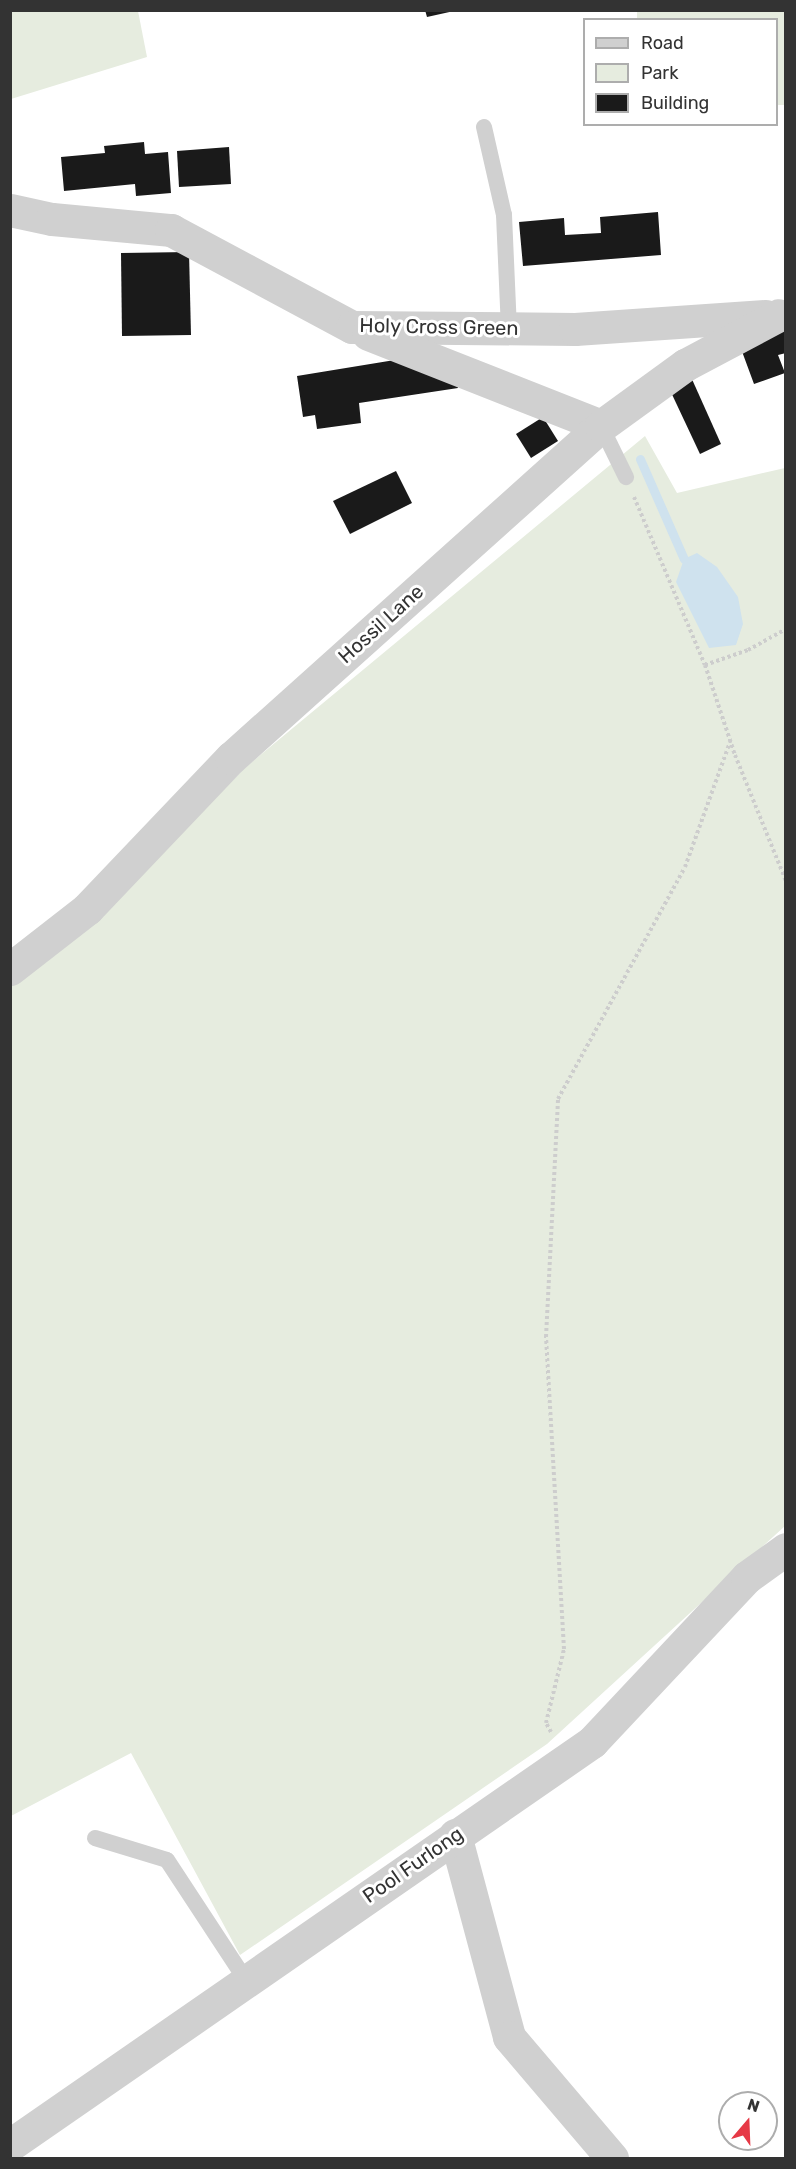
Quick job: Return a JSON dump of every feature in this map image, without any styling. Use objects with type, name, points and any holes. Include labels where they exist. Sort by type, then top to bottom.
[{"type":"street","name":"Holy Cross Green","points":[[10,210],[52,219],[171,230],[352,327],[575,329],[782,314]]},
{"type":"street","name":"Hossil Lane","points":[[10,969],[87,909],[231,758],[601,426],[685,365],[782,314]]},
{"type":"street","points":[[352,327],[601,426]]},
{"type":"street","name":"Pool Furlong","points":[[10,2145],[247,1982],[454,1835],[592,1742],[747,1576],[786,1549]]},
{"type":"street","points":[[454,1835],[509,2037],[612,2158]]},
{"type":"lane","points":[[484,128],[504,215],[509,328]]},
{"type":"lane","points":[[601,426],[626,477]]},
{"type":"lane","points":[[95,1838],[167,1860],[247,1982]]},
{"type":"path","points":[[626,477],[705,665],[730,742],[786,880]]},
{"type":"path","points":[[705,665],[748,650],[786,629]]},
{"type":"path","points":[[566,1760],[546,1723],[564,1649],[546,1336],[558,1099],[685,867],[730,742]]},
{"type":"green space","points":[[11,10],[138,11],[147,57],[11,99]]},
{"type":"green space","points":[[637,11],[785,11],[785,105],[778,105],[778,18],[637,18]]},
{"type":"green space","points":[[645,436],[677,493],[785,468],[785,1526],[547,1744],[240,1955],[131,1753],[11,1816],[11,985],[96,919],[246,767]]},
{"type":"water","points":[[697,553],[717,567],[738,597],[743,624],[736,645],[709,648],[676,582],[684,559]]},
{"type":"building","points":[[425,10],[454,10],[454,11],[427,17]]},
{"type":"building","points":[[144,142],[145,154],[168,152],[171,193],[136,196],[135,184],[64,191],[61,157],[105,153],[104,146]]},
{"type":"building","points":[[229,147],[231,184],[179,187],[177,151]]},
{"type":"building","points":[[658,212],[661,255],[523,266],[519,222],[564,218],[565,235],[601,233],[600,217]]},
{"type":"building","points":[[189,252],[191,335],[122,336],[121,253]]},
{"type":"building","points":[[786,330],[786,353],[778,355],[785,373],[754,384],[740,346]]},
{"type":"building","points":[[407,358],[456,374],[458,388],[359,403],[361,423],[317,429],[315,415],[303,417],[297,376]]},
{"type":"building","points":[[691,377],[721,444],[700,454],[669,388]]},
{"type":"building","points":[[543,417],[558,441],[531,458],[516,434]]},
{"type":"building","points":[[396,471],[412,503],[350,534],[333,501]]},
{"type":"waterway","points":[[640,459],[684,559]]}]
